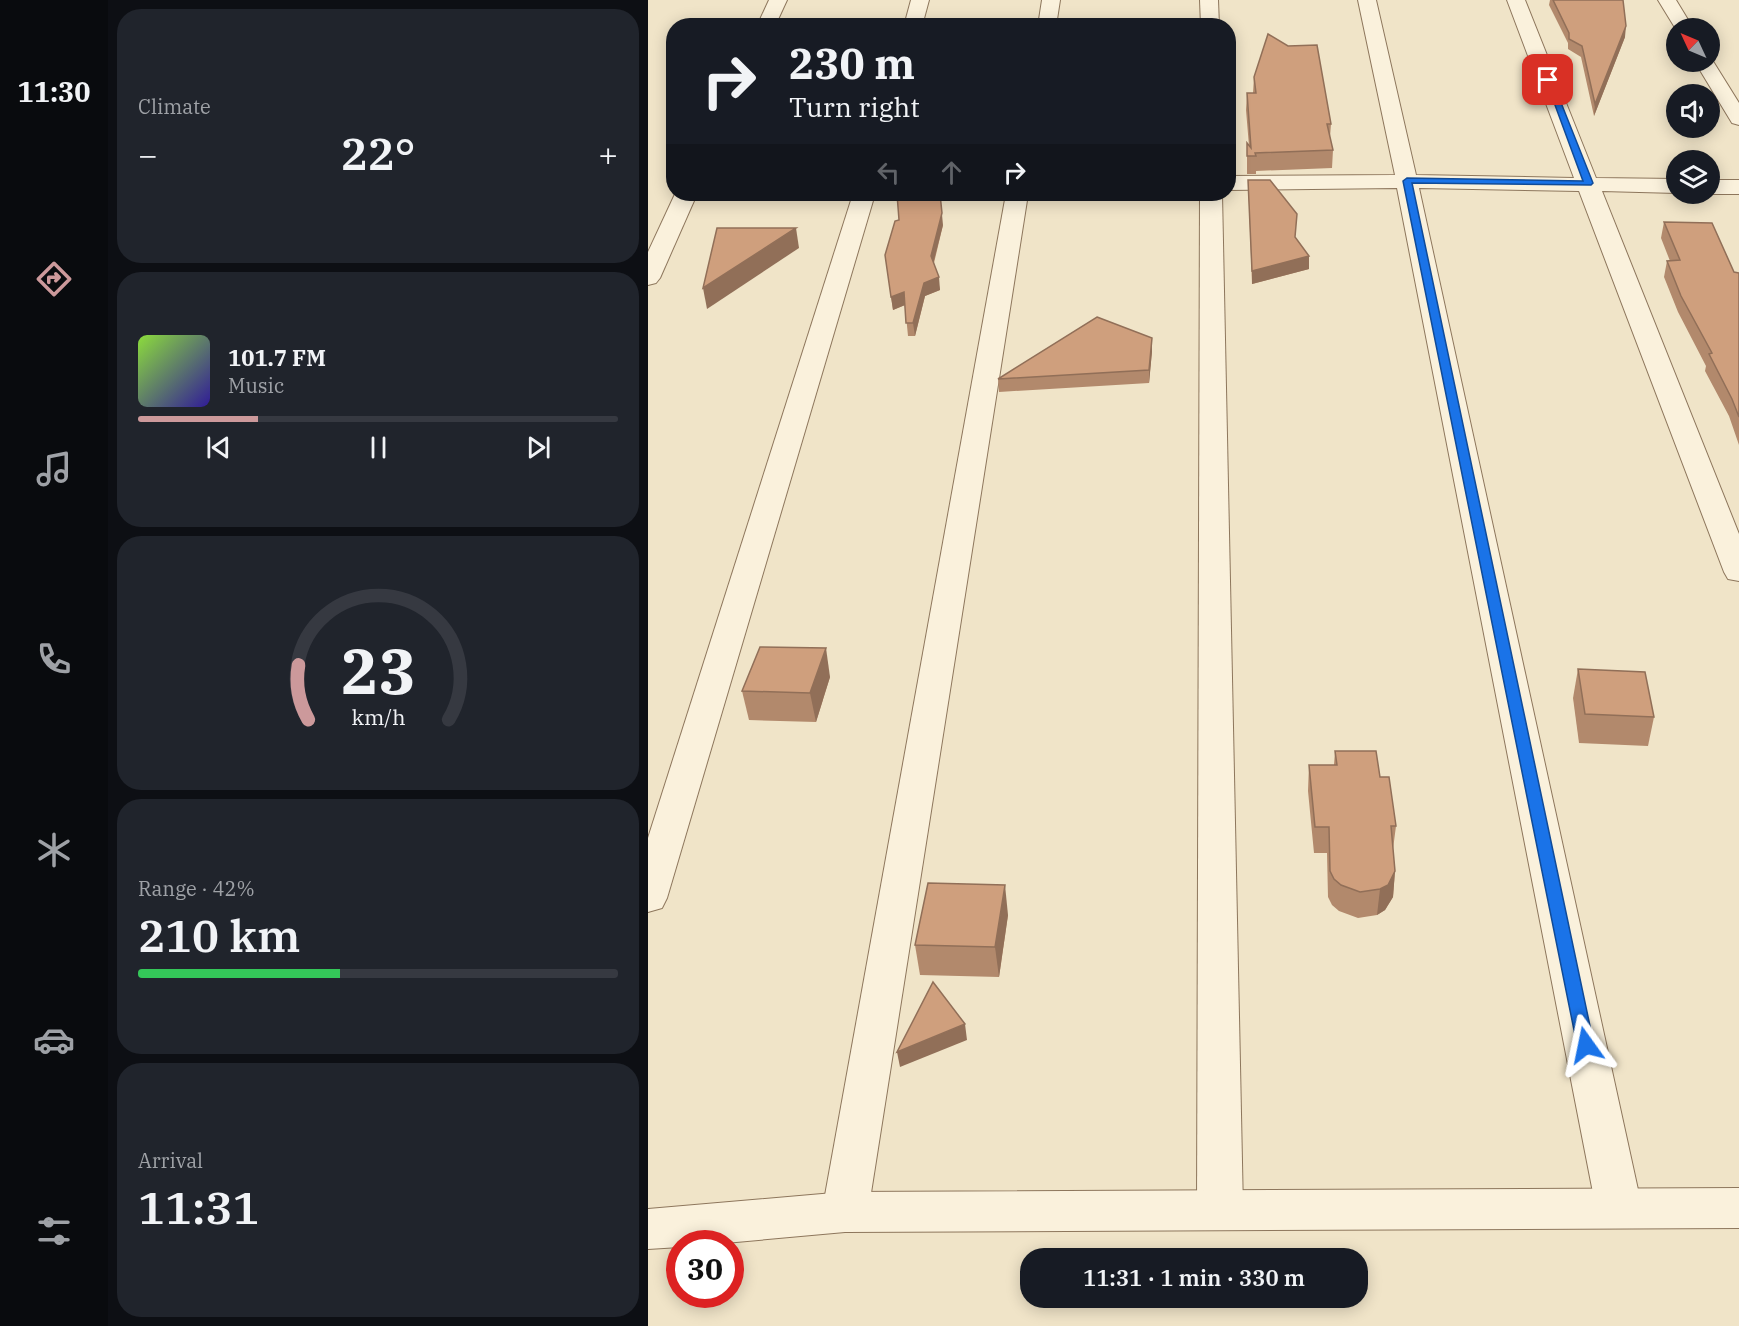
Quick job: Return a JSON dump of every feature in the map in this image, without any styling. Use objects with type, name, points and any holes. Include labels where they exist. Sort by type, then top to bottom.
[{"type":"street","points":[[770,18],[778,0]]},
{"type":"street","points":[[915,18],[920,0]]},
{"type":"street","points":[[1048,18],[1051,0]]},
{"type":"street","points":[[1209,0],[1210,18]]},
{"type":"street","points":[[1367,0],[1407,181],[1620,1208]]},
{"type":"street","points":[[1516,0],[1739,572]]},
{"type":"street","points":[[1667,0],[1678,18]]},
{"type":"street","points":[[1710,72],[1739,119]]},
{"type":"street","points":[[1236,183],[1407,181],[1666,186]]},
{"type":"street","points":[[1720,187],[1739,188]]},
{"type":"street","points":[[648,278],[683,201]]},
{"type":"street","points":[[648,898],[862,201]]},
{"type":"street","points":[[845,1212],[1016,201]]},
{"type":"street","points":[[1211,201],[1220,1210]]},
{"type":"street","points":[[648,1229],[845,1212],[1739,1208]]},
{"type":"building","points":[[1553,0],[1623,0],[1626,26],[1595,104],[1582,46],[1569,39],[1569,33]]},
{"type":"building","points":[[1268,34],[1288,46],[1317,45],[1331,124],[1327,124],[1333,150],[1255,153],[1256,156],[1247,156],[1247,143],[1251,148],[1247,93],[1256,93],[1254,77]]},
{"type":"building","points":[[1248,180],[1270,180],[1297,214],[1295,237],[1309,256],[1252,271]]},
{"type":"building","points":[[898,201],[941,201],[942,213],[931,256],[939,277],[924,283],[913,323],[906,323],[904,292],[891,297],[885,255],[895,221],[899,220]]},
{"type":"building","points":[[1664,222],[1712,223],[1734,272],[1739,273],[1739,417],[1709,354],[1712,353],[1681,296],[1667,261],[1680,260]]},
{"type":"building","points":[[717,228],[796,228],[703,288]]},
{"type":"building","points":[[1097,317],[1152,338],[1149,370],[998,379]]},
{"type":"building","points":[[760,647],[826,648],[810,693],[742,691]]},
{"type":"building","points":[[1578,669],[1645,672],[1654,717],[1585,714]]},
{"type":"building","points":[[1335,751],[1376,751],[1380,777],[1389,777],[1396,826],[1391,826],[1395,871],[1388,885],[1380,889],[1360,892],[1341,885],[1334,879],[1330,871],[1329,827],[1315,827],[1309,765],[1337,765]]},
{"type":"building","points":[[928,883],[1005,885],[995,947],[915,945]]},
{"type":"building","points":[[933,982],[965,1024],[897,1052]]},
{"type":"route","points":[[1548,80],[1588,183],[1407,181],[1586,1045]]}]
